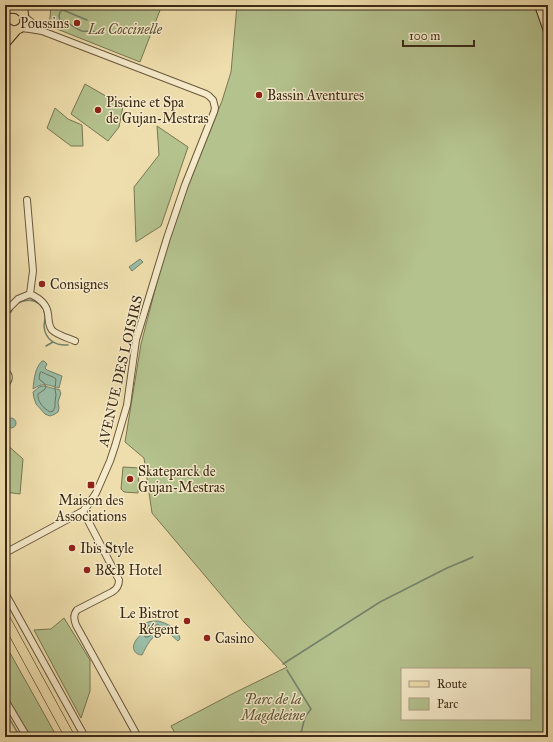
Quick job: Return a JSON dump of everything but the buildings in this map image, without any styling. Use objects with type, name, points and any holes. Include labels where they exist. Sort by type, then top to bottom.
[{"type":"highway","points":[[5,618],[70,737]]},
{"type":"highway","points":[[5,631],[63,737]]},
{"type":"main road","points":[[5,44],[25,22],[23,5]]},
{"type":"main road","points":[[539,5],[548,31]]},
{"type":"main road","points":[[9,9],[16,8],[24,15]]},
{"type":"main road","points":[[5,25],[12,30],[18,29]]},
{"type":"street","name":"AVENUE DES LOISIRS","points":[[24,15],[42,31]]},
{"type":"street","name":"AVENUE DES LOISIRS","points":[[18,29],[42,31],[206,94],[213,100],[215,108],[167,238],[136,340],[127,405],[115,446],[96,493],[83,511]]},
{"type":"street","points":[[27,200],[33,271],[30,294]]},
{"type":"street","points":[[5,312],[18,299],[30,294],[38,297],[47,309],[50,328],[54,332],[75,341]]},
{"type":"street","points":[[5,332],[5,338]]},
{"type":"street","points":[[5,371],[8,373],[9,377],[9,380],[5,385]]},
{"type":"street","points":[[5,553],[83,511],[119,580],[119,585],[112,592],[77,610],[74,619],[83,639],[138,737]]},
{"type":"street","points":[[5,592],[85,737]]},
{"type":"street","points":[[5,700],[27,737]]},
{"type":"green space","name":"La Coccinelle","points":[[51,5],[162,5],[140,62],[52,27],[52,22],[49,21]]},
{"type":"green space","name":"Parc de la Magdeleine","points":[[237,5],[548,5],[548,737],[177,737],[171,726],[287,667],[244,622],[152,513],[144,458],[125,442],[141,344],[171,228],[222,101],[231,72]]},
{"type":"green space","name":"Piscine et Spa de Gujan-Mestras","points":[[85,84],[123,106],[119,127],[108,141],[71,114]]},
{"type":"green space","points":[[55,108],[68,119],[82,125],[83,146],[71,146],[47,128]]},
{"type":"green space","points":[[157,126],[188,147],[161,226],[136,242],[134,187],[159,155]]},
{"type":"green space","points":[[5,443],[23,459],[20,494],[5,492]]},
{"type":"green space","name":"Skateparck de Gujan-Mestras","points":[[123,467],[139,468],[138,493],[124,492],[121,489]]},
{"type":"green space","points":[[64,618],[90,660],[90,691],[81,718],[34,630],[51,629]]},
{"type":"green space","points":[[5,644],[57,737],[29,737],[5,693]]},
{"type":"water","points":[[140,259],[143,262],[132,271],[129,267]]},
{"type":"water","points":[[42,361],[47,364],[45,368],[47,370],[62,376],[59,388],[49,385],[40,385],[33,389],[36,370]]},
{"type":"water","points":[[44,386],[60,390],[61,393],[58,402],[58,412],[50,416],[45,414],[36,404],[34,398],[33,392],[39,387]]},
{"type":"water","points":[[9,418],[13,418],[16,423],[13,428],[9,428],[6,425],[6,421]]},
{"type":"water","points":[[158,621],[175,629],[180,639],[178,641],[168,633],[164,632],[156,634],[150,640],[142,655],[137,654],[133,647],[141,634],[144,625],[149,622]]},
{"type":"water","points":[[252,732],[259,737],[238,737],[242,734]]},
{"type":"waterway","points":[[87,20],[63,10],[60,12],[59,16],[60,20],[79,30],[95,32]]},
{"type":"waterway","points":[[18,303],[27,300],[38,303],[44,310],[44,326],[46,335],[55,343],[68,345]]},
{"type":"waterway","points":[[5,317],[11,312],[14,306]]},
{"type":"waterway","points":[[5,328],[9,335]]},
{"type":"waterway","points":[[46,346],[53,342]]},
{"type":"waterway","points":[[283,664],[380,602],[447,568],[473,557],[462,562]]},
{"type":"waterway","points":[[287,670],[311,709],[305,717],[300,737]]},
{"type":"waterway","points":[[5,711],[20,737]]},
{"type":"place","name":"Poussins","points":[[77,23]]},
{"type":"place","name":"Bassin Aventures","points":[[259,95]]},
{"type":"place","name":"Piscine et Spa de Gujan-Mestras","points":[[98,110]]},
{"type":"place","name":"Consignes","points":[[42,284]]},
{"type":"place","name":"Skateparck de Gujan-Mestras","points":[[130,479]]},
{"type":"place","name":"Maison des Associations","points":[[91,485]]},
{"type":"place","name":"Ibis Style","points":[[72,548]]},
{"type":"place","name":"B&B Hotel","points":[[87,570]]},
{"type":"place","name":"Le Bistrot Régent","points":[[187,621]]},
{"type":"place","name":"Casino","points":[[207,638]]}]
